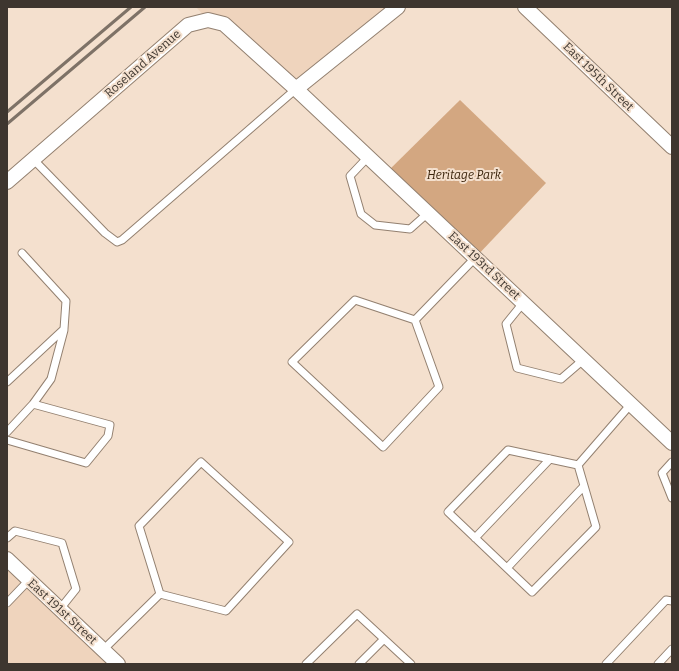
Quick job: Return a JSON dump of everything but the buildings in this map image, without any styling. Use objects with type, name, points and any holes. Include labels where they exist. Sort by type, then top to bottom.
[{"type":"street","points":[[296,89],[398,7]]},
{"type":"street","name":"East 195th Street","points":[[525,7],[672,147]]},
{"type":"street","name":"Roseland Avenue","points":[[7,182],[188,25],[208,20],[224,24],[296,89]]},
{"type":"street","name":"East 193rd Street","points":[[296,89],[672,443]]},
{"type":"street","name":"East 191st Street","points":[[7,559],[118,664]]},
{"type":"lane","points":[[33,159],[105,233],[117,242],[122,240],[296,89]]},
{"type":"lane","points":[[368,157],[350,176],[361,214],[375,225],[410,229],[428,213]]},
{"type":"lane","points":[[7,432],[33,404],[52,379],[64,329],[66,301],[22,253]]},
{"type":"lane","points":[[415,320],[476,258]]},
{"type":"lane","points":[[355,300],[415,320],[440,387],[383,447],[292,362],[355,300]]},
{"type":"lane","points":[[524,303],[506,324],[517,368],[561,379],[583,360]]},
{"type":"lane","points":[[7,382],[64,329]]},
{"type":"lane","points":[[7,440],[86,463],[108,436],[110,425],[33,404]]},
{"type":"lane","points":[[578,465],[631,404]]},
{"type":"lane","points":[[508,450],[578,465],[596,528],[532,592],[448,512],[508,450]]},
{"type":"lane","points":[[475,538],[550,459]]},
{"type":"lane","points":[[201,462],[289,542],[226,612],[160,594],[139,526],[201,462]]},
{"type":"lane","points":[[672,462],[662,472],[672,498]]},
{"type":"lane","points":[[507,568],[584,486]]},
{"type":"lane","points":[[7,538],[15,531],[62,543],[76,589],[60,609]]},
{"type":"lane","points":[[7,603],[29,580]]},
{"type":"lane","points":[[103,650],[160,594]]},
{"type":"lane","points":[[606,664],[666,600],[672,601]]},
{"type":"lane","points":[[306,664],[357,614],[411,664]]},
{"type":"lane","points":[[359,664],[384,639]]},
{"type":"lane","points":[[658,664],[672,649]]},
{"type":"shaded area","points":[[196,7],[398,7],[296,89],[208,20]]},
{"type":"shaded area","points":[[7,559],[118,664],[7,664]]},
{"type":"green space","name":"Heritage Park","points":[[460,100],[546,183],[475,258],[386,173]]},
{"type":"railway","points":[[7,112],[131,7]]},
{"type":"railway","points":[[7,124],[145,7]]}]
